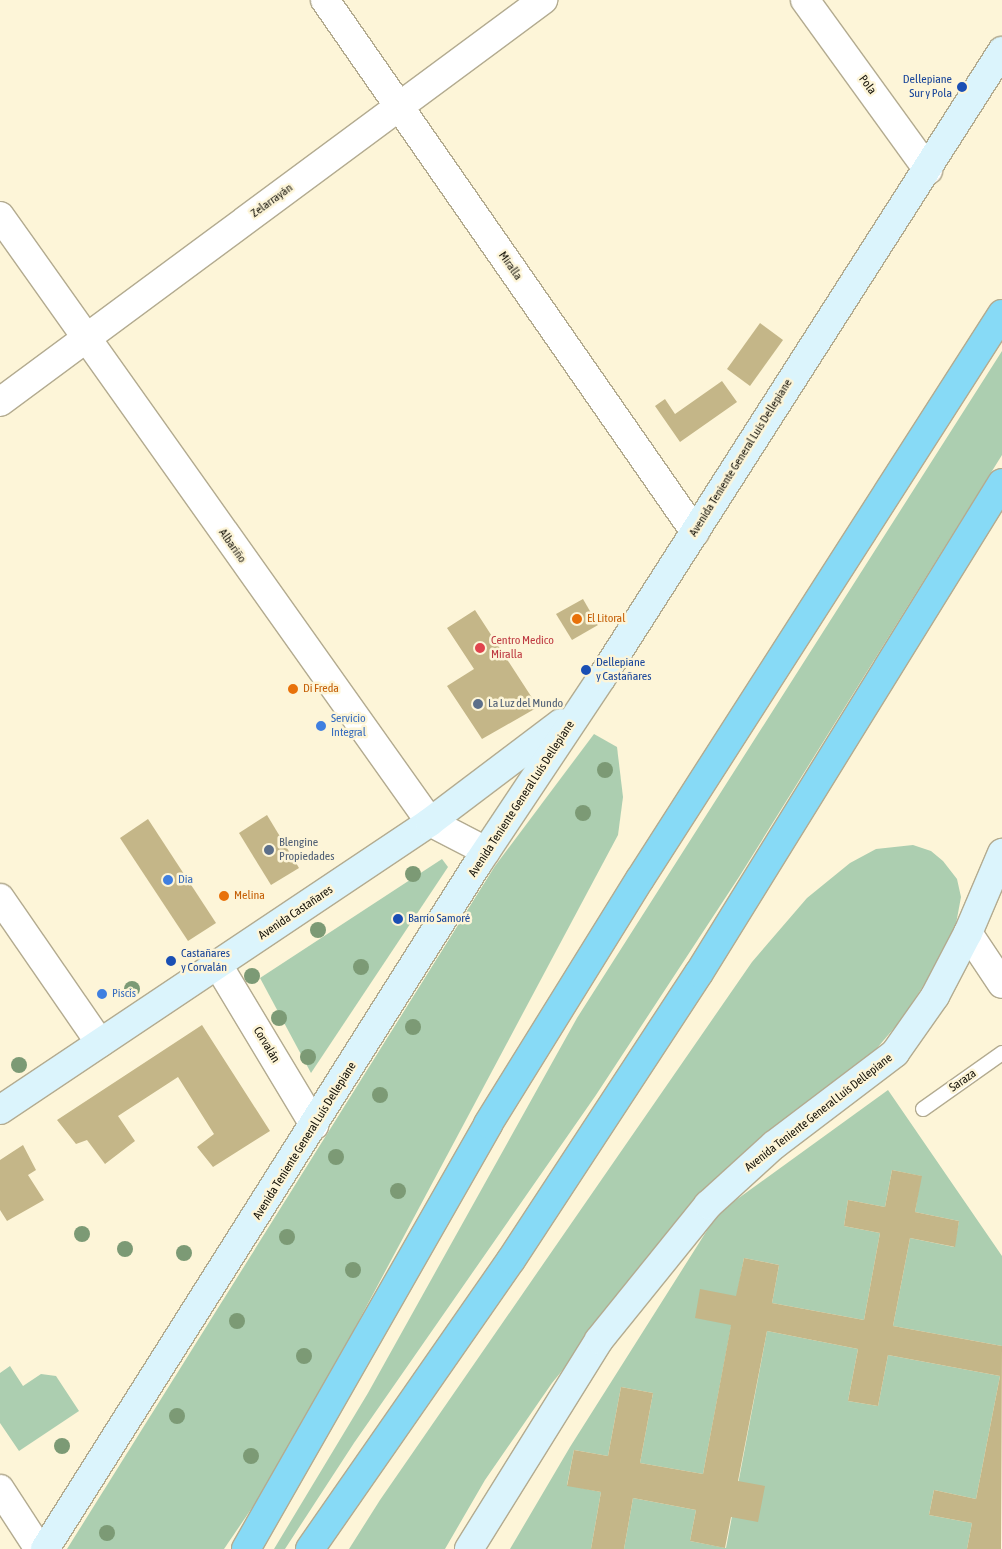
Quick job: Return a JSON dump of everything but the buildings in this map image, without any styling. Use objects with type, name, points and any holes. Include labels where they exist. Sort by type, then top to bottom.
[{"type":"highway","points":[[246,1549],[493,1116],[645,871],[1002,314]]},
{"type":"highway","points":[[310,1549],[511,1260],[699,973],[1002,483]]},
{"type":"street","name":"Miralla","points":[[325,0],[695,532]]},
{"type":"street","name":"Zelarrayán","points":[[0,402],[543,0]]},
{"type":"street","name":"Pola","points":[[805,0],[928,170]]},
{"type":"street","name":"Avenida Teniente General Luís Dellepiane","points":[[44,1549],[486,851],[584,705],[695,532],[758,428],[928,170],[1002,51]]},
{"type":"street","name":"Albariño","points":[[0,216],[85,339],[430,822],[486,851]]},
{"type":"street","name":"Avenida Castañares","points":[[0,1110],[430,822],[584,705]]},
{"type":"street","name":"Avenida Teniente General Luís Dellepiane","points":[[469,1549],[599,1340],[708,1205],[774,1145],[895,1053],[934,996],[968,934],[1000,857]]},
{"type":"street","points":[[0,898],[100,1043]]},
{"type":"street","points":[[968,934],[1002,984]]},
{"type":"street","name":"Corvalán","points":[[218,965],[314,1125]]},
{"type":"street","points":[[0,1489],[39,1549]]},
{"type":"lane","name":"Saraza","points":[[923,1109],[1002,1053]]},
{"type":"green space","points":[[1002,351],[1002,455],[739,877],[596,1095],[354,1443],[285,1549],[274,1549],[368,1393],[577,1018]]},
{"type":"green space","points":[[594,734],[617,747],[623,797],[618,835],[284,1461],[224,1549],[67,1549],[495,866]]},
{"type":"green space","points":[[913,845],[931,851],[943,861],[957,879],[961,897],[956,924],[935,968],[901,1020],[860,1068],[659,1252],[552,1383],[485,1480],[445,1549],[349,1549],[380,1500],[752,962],[807,898],[850,863],[876,849]]},
{"type":"green space","points":[[442,859],[448,867],[311,1073],[260,978]]},
{"type":"green space","points":[[888,1090],[1002,1256],[1002,1346],[893,1326],[910,1238],[954,1247],[959,1221],[915,1212],[921,1176],[892,1170],[885,1207],[848,1200],[844,1226],[880,1233],[864,1320],[772,1303],[779,1265],[744,1258],[703,1474],[640,1463],[653,1393],[621,1387],[608,1456],[574,1450],[567,1485],[601,1492],[591,1549],[510,1549],[570,1447],[718,1213]]},
{"type":"green space","points":[[767,1331],[858,1349],[848,1401],[878,1406],[888,1355],[1000,1376],[976,1499],[934,1490],[929,1515],[972,1523],[967,1549],[624,1549],[633,1498],[696,1510],[690,1541],[726,1548]]},
{"type":"green space","points":[[10,1366],[23,1386],[41,1374],[56,1376],[79,1411],[19,1451],[0,1423],[0,1373]]},
{"type":"place","name":"Dellepiane Sur y Pola","points":[[962,87]]},
{"type":"place","name":"El Litoral","points":[[577,619]]},
{"type":"place","name":"Centro Medico Miralla","points":[[480,648]]},
{"type":"place","name":"Dellepiane y Castañares","points":[[586,670]]},
{"type":"place","name":"Di Freda","points":[[293,689]]},
{"type":"place","name":"La Luz del Mundo","points":[[478,704]]},
{"type":"place","name":"Servicio Integral","points":[[321,726]]},
{"type":"place","name":"Blengine Propiedades","points":[[269,850]]},
{"type":"place","name":"Dia","points":[[168,880]]},
{"type":"place","name":"Melina","points":[[224,896]]},
{"type":"place","name":"Barrio Samoré","points":[[398,919]]},
{"type":"place","name":"Castañares y Corvalán","points":[[171,961]]},
{"type":"place","name":"Piscis","points":[[102,994]]}]
